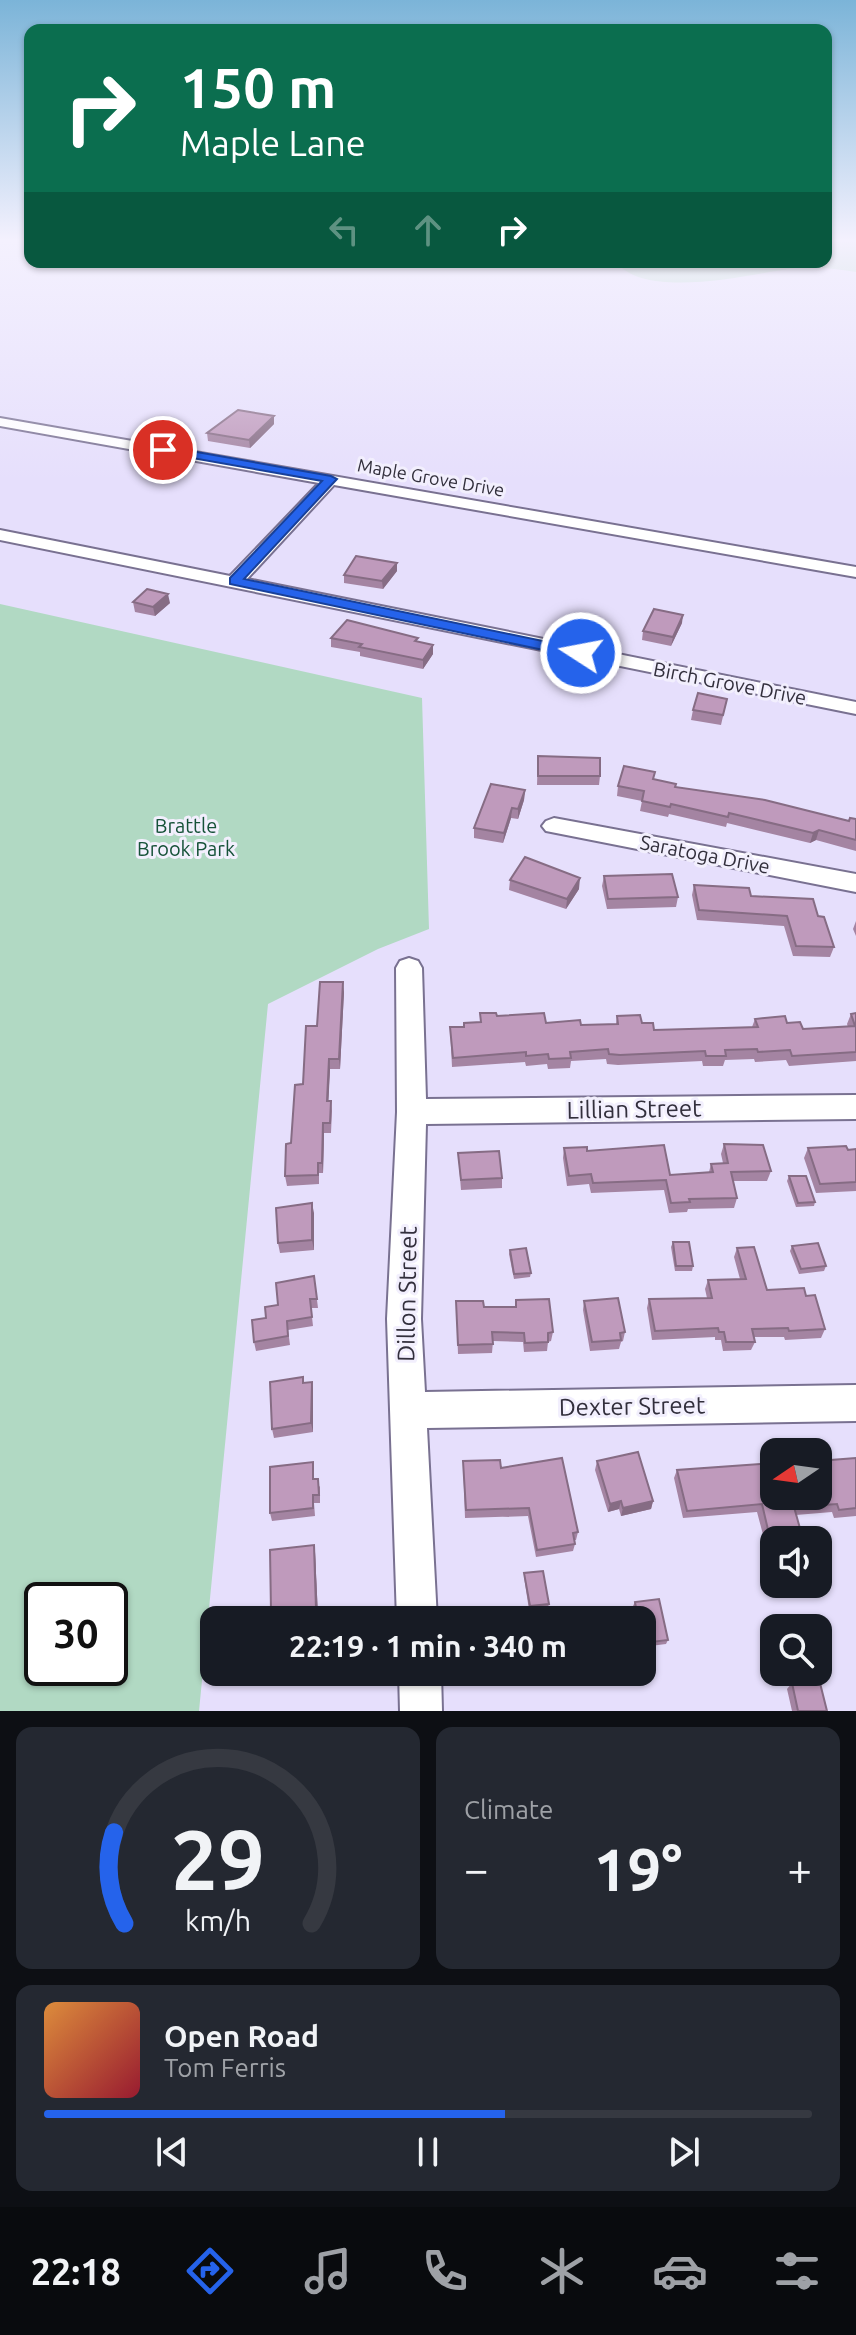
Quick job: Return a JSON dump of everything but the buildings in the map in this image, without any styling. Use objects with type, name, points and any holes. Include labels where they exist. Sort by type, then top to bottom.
[{"type":"street","name":"Maple Grove Drive","points":[[0,422],[856,572]]},
{"type":"street","points":[[235,581],[331,479]]},
{"type":"street","name":"Birch Grove Drive","points":[[0,535],[856,708]]},
{"type":"street","name":"Saratoga Drive","points":[[554,826],[856,883]]},
{"type":"street","name":"Dillon Street","points":[[409,968],[412,1112],[404,1319],[416,1606]]},
{"type":"street","name":"Lillian Street","points":[[412,1112],[856,1107]]},
{"type":"street","name":"Dexter Street","points":[[408,1410],[856,1403]]},
{"type":"street","points":[[420,1686],[421,1711]]},
{"type":"green space","name":"Brattle Brook Park","points":[[0,604],[422,698],[429,929],[378,949],[268,1004],[209,1606],[200,1606],[199,1711],[0,1711]]},
{"type":"route","points":[[163,450],[331,479],[235,581],[581,653]]}]
